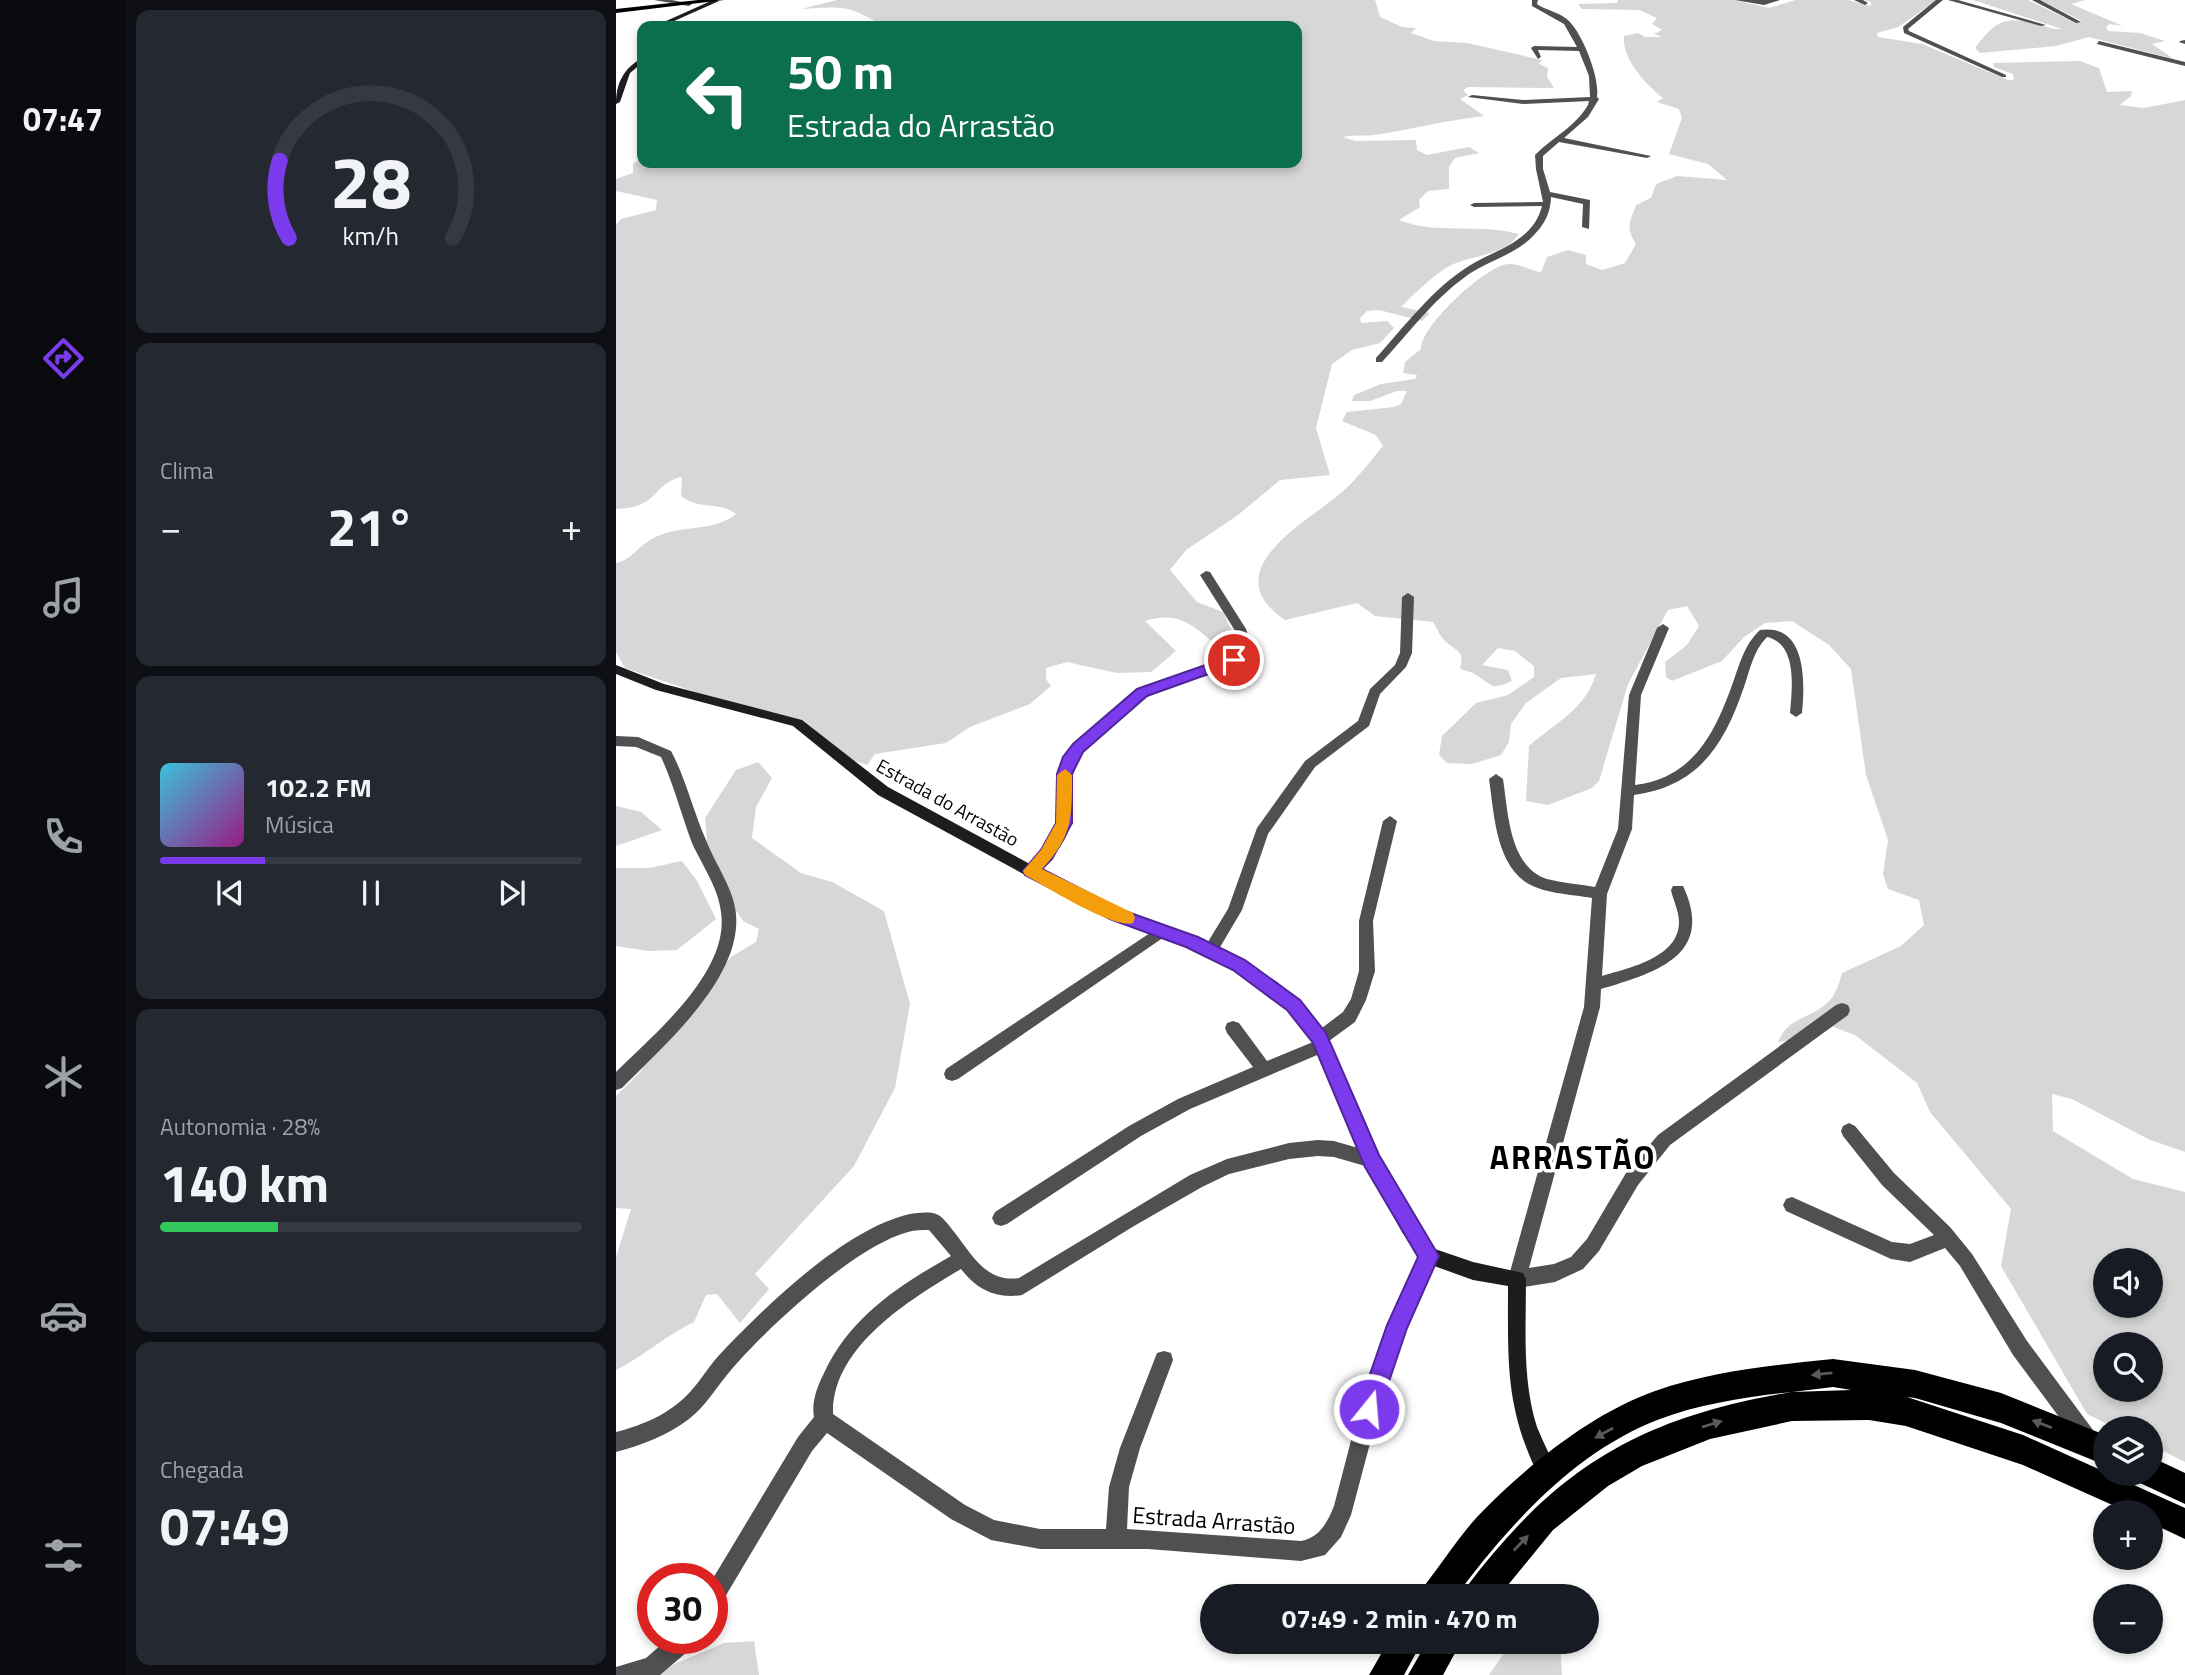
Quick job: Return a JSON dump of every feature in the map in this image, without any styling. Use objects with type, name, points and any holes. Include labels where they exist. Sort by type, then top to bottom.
[{"type":"highway","points":[[1445,1584],[1487,1529],[1547,1472],[1596,1437],[1656,1405],[1757,1381],[1833,1373],[1915,1384],[2001,1408],[2093,1444]]},
{"type":"highway","points":[[1488,1584],[1515,1549],[1567,1497],[1626,1458],[1712,1423],[1803,1405],[1869,1405],[1934,1419],[2027,1450],[2185,1524]]},
{"type":"highway","points":[[2163,1478],[2185,1489]]},
{"type":"highway","points":[[1385,1675],[1398,1654]]},
{"type":"highway","points":[[1424,1675],[1437,1654]]},
{"type":"main road","points":[[616,11],[718,0]]},
{"type":"street","points":[[657,0],[689,4]]},
{"type":"street","points":[[670,21],[718,0]]},
{"type":"street","points":[[1380,360],[1463,274],[1518,246],[1538,229],[1548,194],[1537,163],[1539,155],[1586,118],[1595,99],[1595,82],[1566,21],[1538,9],[1534,5],[1535,0]]},
{"type":"street","points":[[1738,0],[1777,0]]},
{"type":"street","points":[[1857,0],[1865,3]]},
{"type":"street","points":[[1940,0],[1905,28],[1906,32],[2004,76]]},
{"type":"street","points":[[1951,0],[1965,1],[2043,25]]},
{"type":"street","points":[[2035,0],[2078,22]]},
{"type":"street","points":[[2099,43],[2185,64]]},
{"type":"street","points":[[1538,58],[1534,48],[1581,49]]},
{"type":"street","points":[[616,102],[627,72],[637,64]]},
{"type":"street","points":[[1472,97],[1523,102],[1595,99]]},
{"type":"street","points":[[1556,139],[1647,156]]},
{"type":"street","points":[[1548,194],[1587,202],[1586,226]]},
{"type":"street","points":[[1474,205],[1547,204]]},
{"type":"street","points":[[1031,871],[1046,854],[1064,823],[1065,774],[1070,757],[1078,748],[1142,693],[1242,655],[1246,648],[1240,629],[1206,575]]},
{"type":"street","points":[[1211,950],[1235,910],[1262,832],[1310,764],[1364,723],[1374,692],[1400,667],[1406,653],[1408,597]]},
{"type":"street","points":[[1547,1472],[1524,1425],[1519,1395],[1517,1279],[1592,1007],[1600,894],[1625,829],[1635,695],[1664,628]]},
{"type":"street","points":[[1629,791],[1669,785],[1697,765],[1726,712],[1755,644],[1764,634],[1782,638],[1789,647],[1800,676],[1796,713]]},
{"type":"street","name":"Estrada do Arrastão","points":[[616,669],[660,687],[796,723],[883,791],[1093,904],[1211,950],[1272,987],[1293,1005],[1322,1042],[1372,1160],[1408,1226],[1429,1256]]},
{"type":"street","points":[[616,741],[638,742],[666,754],[679,779],[688,815],[729,912],[729,937],[716,970],[679,1018],[616,1083]]},
{"type":"street","points":[[1496,779],[1506,840],[1514,860],[1538,882],[1600,894]]},
{"type":"street","points":[[1001,1218],[1135,1131],[1184,1104],[1322,1042],[1343,1023],[1358,1000],[1367,971],[1367,921],[1390,821]]},
{"type":"street","points":[[1594,985],[1657,964],[1678,945],[1686,925],[1678,890]]},
{"type":"street","points":[[952,1074],[1162,930]]},
{"type":"street","points":[[1429,1256],[1473,1271],[1517,1279],[1555,1273],[1577,1263],[1592,1245],[1632,1179],[1664,1140],[1842,1010]]},
{"type":"street","points":[[1233,1028],[1264,1070]]},
{"type":"street","points":[[1849,1131],[1888,1179],[1948,1238],[1978,1278],[2020,1348],[2093,1441]]},
{"type":"street","points":[[616,1442],[648,1433],[692,1404],[727,1359],[797,1291],[895,1226],[919,1219],[933,1221],[988,1284],[1012,1289],[1196,1181],[1227,1167],[1318,1148],[1334,1149],[1372,1160]]},
{"type":"street","points":[[1792,1205],[1891,1250],[1910,1253],[1948,1238]]},
{"type":"street","name":"Estrada Arrastão","points":[[825,1420],[958,1512],[991,1530],[1040,1539],[1116,1539],[1301,1551],[1318,1548],[1327,1542],[1344,1507],[1376,1383],[1397,1325],[1429,1256]]},
{"type":"street","points":[[728,1573],[805,1444],[825,1420],[822,1408],[840,1356],[858,1332],[893,1301],[964,1258]]},
{"type":"street","points":[[1116,1539],[1119,1487],[1130,1447],[1164,1360]]},
{"type":"street","points":[[622,1675],[652,1667],[667,1654]]},
{"type":"shaded area","points":[[837,0],[1375,0],[1380,17],[1402,27],[1416,28],[1411,33],[1434,41],[1467,43],[1542,60],[1539,64],[1548,68],[1547,77],[1554,88],[1468,87],[1463,90],[1468,95],[1460,99],[1484,116],[1376,135],[1343,137],[1355,141],[1416,140],[1417,150],[1427,155],[1469,147],[1479,153],[1455,158],[1449,167],[1449,189],[1428,191],[1419,200],[1420,207],[1399,220],[1428,227],[1489,229],[1519,234],[1512,242],[1495,252],[1446,268],[1422,286],[1401,307],[1430,313],[1422,321],[1379,310],[1367,311],[1360,318],[1361,323],[1387,321],[1394,328],[1380,343],[1352,350],[1332,364],[1316,428],[1330,475],[1280,480],[1238,515],[1186,550],[1170,570],[1197,602],[1223,612],[1233,633],[1223,650],[1196,628],[1179,619],[1158,618],[1145,621],[1176,651],[1151,672],[1117,673],[1067,662],[1046,668],[1046,679],[1051,686],[1030,704],[970,727],[946,743],[875,754],[867,765],[855,761],[798,720],[704,695],[625,668],[616,652],[616,563],[662,534],[716,524],[736,514],[723,508],[694,503],[681,496],[682,477],[665,484],[641,504],[616,509],[616,225],[621,219],[656,210],[657,200],[616,191],[616,179],[633,173],[633,164],[637,161],[637,168],[1302,168],[1302,21],[873,21],[844,8],[801,9]]},
{"type":"shaded area","points":[[1618,0],[1734,0],[1769,8],[1796,0],[1848,0],[1871,6],[1871,2],[1864,0],[1937,0],[1898,27],[1877,33],[1878,37],[1922,44],[2008,80],[2014,80],[2013,74],[1994,67],[1993,63],[2080,61],[2099,68],[2107,92],[2132,91],[2131,96],[2120,105],[2144,108],[2185,100],[2185,1152],[2148,1139],[2072,1099],[2052,1094],[2053,1131],[2133,1179],[2185,1192],[2185,1462],[2163,1451],[2163,1416],[2093,1417],[2087,1414],[2001,1266],[2011,1209],[1930,1112],[1917,1083],[1855,1035],[1823,1023],[1796,1039],[1778,1042],[1793,1023],[1829,1001],[1842,973],[1901,946],[1924,925],[1919,900],[1888,889],[1883,874],[1888,840],[1866,775],[1851,669],[1829,645],[1792,621],[1765,623],[1744,637],[1722,661],[1672,681],[1666,677],[1665,662],[1687,645],[1699,626],[1687,606],[1668,610],[1628,684],[1599,781],[1592,788],[1548,805],[1526,801],[1529,746],[1577,707],[1596,674],[1561,678],[1526,703],[1511,724],[1509,742],[1501,755],[1472,764],[1447,763],[1439,755],[1442,736],[1476,703],[1508,695],[1534,677],[1534,666],[1515,651],[1498,648],[1482,665],[1508,670],[1512,681],[1492,686],[1460,668],[1461,655],[1444,640],[1433,622],[1375,616],[1357,603],[1285,620],[1266,603],[1259,586],[1261,569],[1270,553],[1301,523],[1348,486],[1383,446],[1376,435],[1342,421],[1347,412],[1394,407],[1401,404],[1407,391],[1397,391],[1370,401],[1352,401],[1354,395],[1381,384],[1415,379],[1417,375],[1403,373],[1405,362],[1421,349],[1431,327],[1453,301],[1480,278],[1503,265],[1517,265],[1541,272],[1547,257],[1568,250],[1586,255],[1586,264],[1602,270],[1625,263],[1636,244],[1630,229],[1630,220],[1636,205],[1651,198],[1656,184],[1677,176],[1727,180],[1708,164],[1669,154],[1682,118],[1679,109],[1657,102],[1663,98],[1636,70],[1624,45],[1624,36],[1638,33],[1645,37],[1662,37],[1654,34],[1662,30],[1652,24],[1657,18],[1639,10],[1582,9],[1578,4],[1617,3]]},
{"type":"shaded area","points":[[1973,0],[2028,0],[2076,23],[2082,21],[2040,0],[2085,0],[2071,4],[2123,26],[2110,24],[2106,27],[2108,31],[2140,33],[2165,41],[2152,44],[2174,59],[2089,37],[2056,46],[1980,53],[1975,48],[1989,31],[2003,22],[2019,20],[2062,29]]},
{"type":"shaded area","points":[[758,762],[772,778],[756,807],[752,838],[801,873],[832,882],[884,911],[910,1004],[895,1088],[854,1166],[755,1274],[769,1289],[740,1323],[717,1294],[706,1295],[694,1322],[616,1370],[616,1257],[631,1209],[616,1208],[616,1096],[640,1072],[731,957],[756,942],[759,929],[743,921],[715,880],[709,862],[705,818],[736,770]]},
{"type":"shaded area","points":[[616,806],[641,812],[662,830],[616,846]]},
{"type":"shaded area","points":[[682,861],[697,881],[716,919],[677,950],[648,951],[616,946],[616,868],[649,868]]},
{"type":"shaded area","points":[[754,1641],[759,1675],[649,1675],[698,1654],[728,1654],[728,1643]]},
{"type":"shaded area","points":[[1561,1654],[1562,1675],[1489,1675],[1502,1656]]},
{"type":"slow traffic","points":[[1065,775],[1064,823],[1046,854],[1031,871],[1082,899],[1127,918]]},
{"type":"district","name":"ARRASTÃO","points":[[1573,1157]]},
{"type":"route","points":[[1234,660],[1142,693],[1115,713],[1078,748],[1070,757],[1065,774],[1064,823],[1046,854],[1031,871],[1116,915],[1192,942],[1239,965],[1293,1005],[1320,1039],[1372,1160],[1408,1226],[1429,1256],[1397,1325],[1369,1409]]}]
